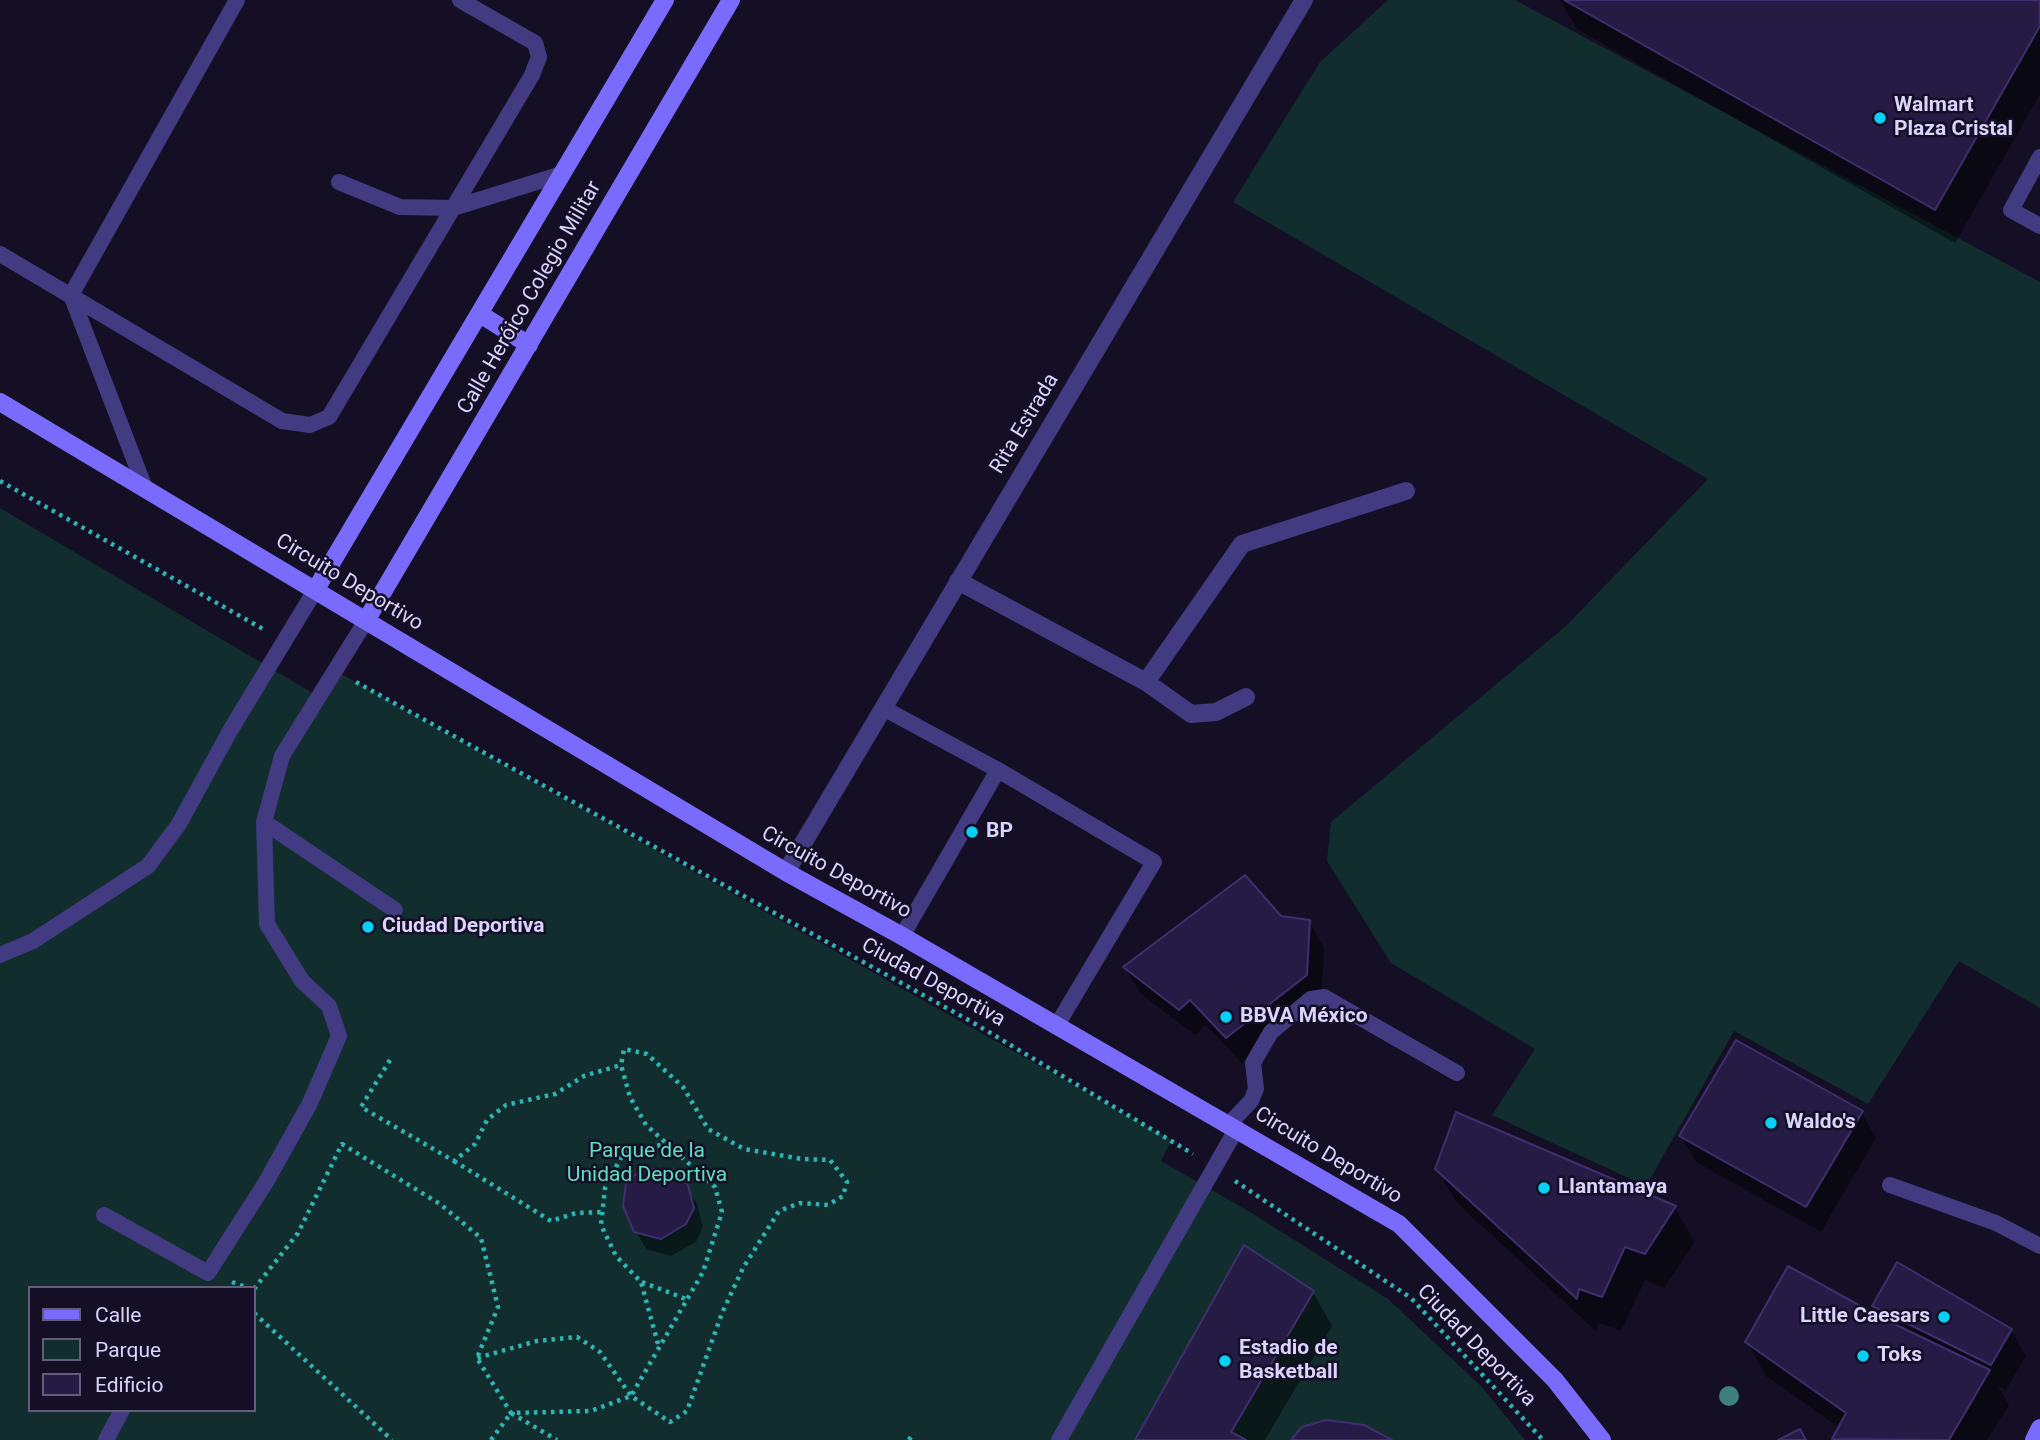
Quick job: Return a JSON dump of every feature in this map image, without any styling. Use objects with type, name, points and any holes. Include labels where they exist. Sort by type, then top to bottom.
[{"type":"main road","name":"Calle Heróico Colegio Militar","points":[[316,589],[665,0]]},
{"type":"main road","name":"Calle Heróico Colegio Militar","points":[[367,619],[732,0]]},
{"type":"main road","points":[[480,314],[529,345]]},
{"type":"main road","name":"Circuito Deportivo","points":[[0,402],[367,619],[786,872],[1233,1126],[1399,1224],[1555,1380],[1602,1440]]},
{"type":"main road","points":[[2034,1440],[2040,1428]]},
{"type":"street","name":"Rita Estrada","points":[[786,872],[1304,0]]},
{"type":"street","points":[[1146,682],[1242,544],[1406,491]]},
{"type":"street","points":[[958,581],[1146,682],[1191,714],[1216,712],[1246,697]]},
{"type":"lane","points":[[71,295],[237,0]]},
{"type":"lane","points":[[0,254],[282,421],[310,425],[329,417],[532,75],[539,57],[535,43],[460,0]]},
{"type":"lane","points":[[2040,157],[2011,210],[2040,226]]},
{"type":"lane","points":[[339,182],[400,207],[453,208],[562,174]]},
{"type":"lane","points":[[71,295],[145,488]]},
{"type":"lane","points":[[0,955],[33,941],[148,866],[179,824],[283,641],[316,589]]},
{"type":"lane","points":[[199,1286],[266,1182],[310,1103],[339,1036],[329,1006],[302,981],[267,924],[264,822],[282,756],[367,619]]},
{"type":"lane","points":[[883,708],[998,770],[1154,862],[1057,1025]]},
{"type":"lane","points":[[902,936],[998,770]]},
{"type":"lane","points":[[264,822],[395,910]]},
{"type":"lane","points":[[1059,1440],[1213,1167],[1233,1126],[1251,1101],[1256,1089],[1253,1063],[1271,1032],[1311,999],[1324,997],[1457,1073]]},
{"type":"lane","points":[[1890,1185],[1996,1223],[2040,1246]]},
{"type":"lane","points":[[104,1215],[208,1273]]},
{"type":"lane","points":[[106,1440],[121,1412]]},
{"type":"path","points":[[0,481],[283,641]]},
{"type":"path","name":"Ciudad Deportiva","points":[[337,671],[972,1022],[1213,1167],[1411,1298],[1543,1440]]},
{"type":"path","points":[[477,1358],[537,1341],[577,1337],[600,1352],[631,1396],[670,1422],[687,1411],[722,1313],[763,1234],[779,1211],[800,1203],[828,1205],[843,1196],[847,1182],[830,1160],[802,1159],[744,1149],[708,1129],[683,1087],[647,1054],[624,1049],[621,1065],[630,1097],[646,1125],[715,1187],[722,1212],[703,1272],[658,1345],[631,1396],[591,1411],[511,1413]]},
{"type":"path","points":[[390,1060],[360,1107],[551,1220],[576,1213],[603,1212]]},
{"type":"path","points":[[454,1161],[475,1144],[487,1120],[506,1105],[555,1094],[584,1076],[621,1065]]},
{"type":"path","points":[[256,1286],[298,1233],[342,1144],[440,1204],[481,1238],[498,1307],[477,1358]]},
{"type":"path","points":[[666,1144],[624,1152],[606,1188],[601,1225],[616,1256],[641,1282],[686,1299]]},
{"type":"path","points":[[641,1282],[658,1345]]},
{"type":"path","points":[[256,1315],[392,1440]]},
{"type":"path","points":[[477,1358],[511,1413],[557,1440]]},
{"type":"path","points":[[491,1440],[511,1413]]},
{"type":"green space","points":[[1388,0],[1515,0],[2040,282],[2040,1008],[1959,961],[1868,1104],[1734,1031],[1646,1186],[1492,1115],[1535,1049],[1391,963],[1327,861],[1331,822],[1566,626],[1708,479],[1233,202],[1320,62]]},
{"type":"green space","name":"Ciudad Deportiva","points":[[0,508],[321,698],[336,671],[1172,1140],[1161,1161],[1250,1212],[1388,1299],[1483,1388],[1525,1440],[0,1440]]},
{"type":"building","name":"Walmart Plaza Cristal","points":[[1564,0],[2040,0],[2040,26],[1935,210]]},
{"type":"building","points":[[1245,875],[1281,916],[1310,920],[1307,975],[1226,1038],[1190,1000],[1179,1010],[1123,967]]},
{"type":"building","name":"Waldo's","points":[[1736,1040],[1863,1111],[1806,1207],[1679,1136]]},
{"type":"building","name":"Llantamaya","points":[[1456,1112],[1676,1206],[1645,1254],[1625,1247],[1602,1297],[1579,1289],[1577,1299],[1435,1169]]},
{"type":"building","points":[[642,1169],[673,1169],[688,1185],[694,1208],[686,1224],[661,1239],[634,1232],[623,1206],[626,1183]]},
{"type":"building","name":"Estadio de Basketball","points":[[1244,1245],[1314,1291],[1231,1432],[1246,1440],[1135,1440]]},
{"type":"building","name":"Little Caesars","points":[[1897,1262],[2012,1329],[1991,1365],[1872,1306]]},
{"type":"building","name":"Toks","points":[[1788,1266],[1884,1319],[1990,1370],[1949,1440],[1832,1439],[1846,1413],[1745,1342]]},
{"type":"building","name":"Estadio de Basketball","points":[[1326,1420],[1364,1425],[1392,1440],[1291,1440],[1302,1427]]},
{"type":"building","points":[[1800,1429],[1806,1440],[1778,1440]]},
{"type":"place","name":"Walmart Plaza Cristal","points":[[1880,118]]},
{"type":"place","name":"BP","points":[[972,832]]},
{"type":"place","name":"Ciudad Deportiva","points":[[368,927]]},
{"type":"place","name":"BBVA México","points":[[1226,1017]]},
{"type":"place","name":"Waldo's","points":[[1771,1123]]},
{"type":"place","name":"Llantamaya","points":[[1544,1188]]},
{"type":"place","name":"Little Caesars","points":[[1944,1317]]},
{"type":"place","name":"Toks","points":[[1863,1356]]},
{"type":"place","name":"Estadio de Basketball","points":[[1225,1361]]},
{"type":"park label","name":"Parque de la Unidad Deportiva","points":[[647,1164]]}]
